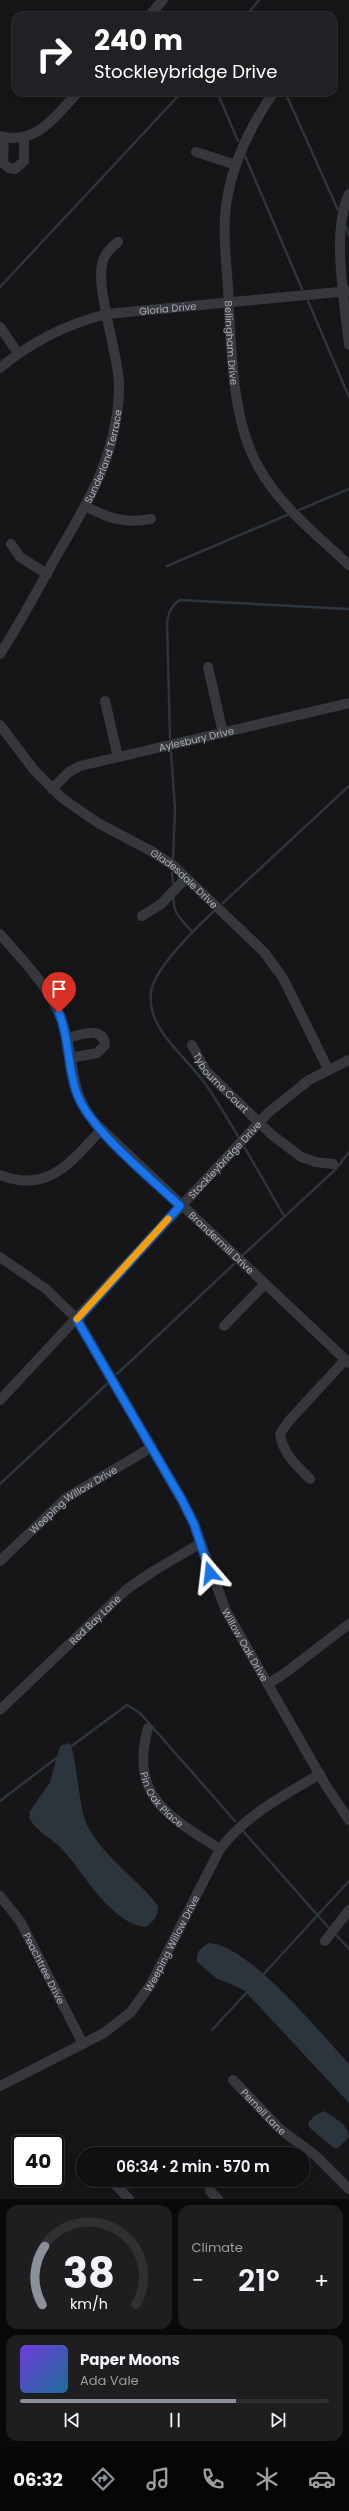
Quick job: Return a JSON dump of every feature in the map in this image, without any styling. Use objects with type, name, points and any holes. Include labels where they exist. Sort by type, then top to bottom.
[{"type":"street","points":[[152,12],[163,0]]},
{"type":"street","points":[[24,138],[24,162],[15,169],[9,168],[3,163],[2,136],[24,138],[43,129],[74,96]]},
{"type":"street","name":"Bellingham Drive","points":[[271,96],[250,129],[236,165],[225,218],[229,301],[238,401],[242,424],[252,453],[270,487],[284,504],[349,565]]},
{"type":"street","points":[[196,152],[236,165]]},
{"type":"street","points":[[349,194],[344,207],[340,228],[347,292],[349,345]]},
{"type":"street","name":"Sunderland Terrace","points":[[0,654],[85,506],[105,467],[113,441],[118,416],[119,378],[102,286],[101,269],[104,257],[118,242]]},
{"type":"street","name":"Gloria Drive","points":[[0,368],[18,353],[50,333],[76,323],[107,314],[229,301],[347,292]]},
{"type":"street","points":[[0,327],[18,353]]},
{"type":"street","points":[[85,506],[114,520],[127,522],[150,519]]},
{"type":"street","points":[[11,544],[20,556],[47,574]]},
{"type":"street","points":[[208,667],[223,733]]},
{"type":"street","points":[[105,701],[118,757]]},
{"type":"street","name":"Aylesbury Drive","points":[[52,789],[69,772],[80,766],[349,703]]},
{"type":"street","name":"Gladesdale Drive","points":[[0,725],[34,770],[52,789],[98,823],[164,859],[253,941],[278,969],[328,1070]]},
{"type":"street","points":[[142,916],[161,904],[186,878]]},
{"type":"street","name":"Brandermill Drive","points":[[2,939],[49,992],[64,1024],[73,1082],[81,1103],[101,1130],[347,1362]]},
{"type":"street","points":[[67,1038],[94,1032],[100,1033],[104,1038],[105,1045],[97,1053],[70,1058]]},
{"type":"street","name":"Tybourne Court","points":[[192,1045],[206,1071],[260,1122],[301,1157],[316,1162],[333,1164]]},
{"type":"street","name":"Stockleybridge Drive","points":[[0,1400],[77,1320],[180,1206],[260,1122],[298,1088],[328,1070],[349,1060]]},
{"type":"street","points":[[0,1175],[27,1181],[56,1174],[69,1164],[101,1130]]},
{"type":"street","name":"Willow Oak Drive","points":[[0,1257],[46,1289],[77,1320],[182,1500],[201,1543],[226,1611],[320,1774],[349,1820]]},
{"type":"street","points":[[224,1326],[265,1284]]},
{"type":"street","points":[[310,1479],[290,1460],[281,1446],[280,1434],[288,1422],[347,1362]]},
{"type":"street","name":"Weeping Willow Drive","points":[[0,1561],[66,1498],[152,1447]]},
{"type":"street","name":"Red Bay Lane","points":[[0,1710],[127,1589],[154,1570],[201,1543]]},
{"type":"street","points":[[268,1684],[285,1673],[349,1624]]},
{"type":"street","name":"Pin Oak Place","points":[[148,1728],[142,1755],[147,1783],[156,1800],[172,1818],[220,1849]]},
{"type":"street","name":"Weeping Willow Drive","points":[[0,2086],[83,2044],[120,2022],[142,1999],[220,1849],[236,1830],[256,1812],[320,1774]]},
{"type":"street","name":"Peachtree Drive","points":[[0,1896],[20,1920],[83,2044]]},
{"type":"street","points":[[325,1941],[349,1910]]},
{"type":"street","name":"Pernell Lane","points":[[232,2080],[280,2130],[316,2156],[349,2189]]},
{"type":"street","points":[[118,2187],[129,2199]]},
{"type":"street","points":[[210,2191],[218,2199]]},
{"type":"shaded area","points":[[69,1743],[74,1757],[84,1817],[87,1825],[102,1847],[158,1906],[155,1918],[146,1927],[133,1924],[121,1917],[110,1907],[99,1896],[62,1849],[40,1831],[29,1818],[30,1811],[50,1782],[60,1746]]},
{"type":"shaded area","points":[[208,1943],[224,1947],[243,1958],[263,1973],[303,2013],[349,2064],[349,2103],[244,1990],[216,1978],[197,1962],[199,1951]]},
{"type":"shaded area","points":[[324,2111],[343,2124],[348,2132],[349,2137],[338,2148],[334,2148],[309,2127],[308,2123],[314,2116]]},
{"type":"waterway","points":[[249,12],[259,0]]},
{"type":"waterway","points":[[0,287],[178,96]]},
{"type":"waterway","points":[[219,96],[238,141]]},
{"type":"waterway","points":[[287,96],[338,210]]},
{"type":"waterway","points":[[245,156],[302,289]]},
{"type":"waterway","points":[[346,227],[349,235]]},
{"type":"waterway","points":[[308,301],[349,397]]},
{"type":"waterway","points":[[299,510],[349,489]]},
{"type":"waterway","points":[[167,566],[287,515]]},
{"type":"waterway","points":[[170,738],[167,622],[171,610],[180,600],[349,609]]},
{"type":"waterway","points":[[171,752],[175,809],[173,858]]},
{"type":"waterway","points":[[223,903],[349,786]]},
{"type":"waterway","points":[[172,873],[173,883]]},
{"type":"waterway","points":[[174,895],[174,906],[176,911],[181,920],[192,932]]},
{"type":"waterway","points":[[213,912],[176,950],[159,972],[151,993],[151,1006],[155,1019],[161,1030],[204,1082],[238,1136]]},
{"type":"waterway","points":[[245,1148],[284,1216]]},
{"type":"waterway","points":[[243,1255],[336,1169],[349,1152]]},
{"type":"waterway","points":[[117,1374],[234,1264]]},
{"type":"waterway","points":[[0,1484],[107,1384]]},
{"type":"waterway","points":[[69,1748],[127,1705],[140,1713],[235,1821]]},
{"type":"waterway","points":[[0,1801],[59,1756]]},
{"type":"waterway","points":[[243,1831],[328,1927]]},
{"type":"waterway","points":[[261,1977],[349,1881]]},
{"type":"waterway","points":[[337,1936],[349,1949]]},
{"type":"waterway","points":[[212,2030],[248,1991]]},
{"type":"slow traffic","points":[[77,1319],[168,1219]]},
{"type":"route","points":[[59,1013],[64,1024],[67,1038],[73,1082],[81,1103],[87,1113],[110,1139],[180,1206],[104,1288],[77,1320],[182,1500],[194,1524],[210,1573]]}]
